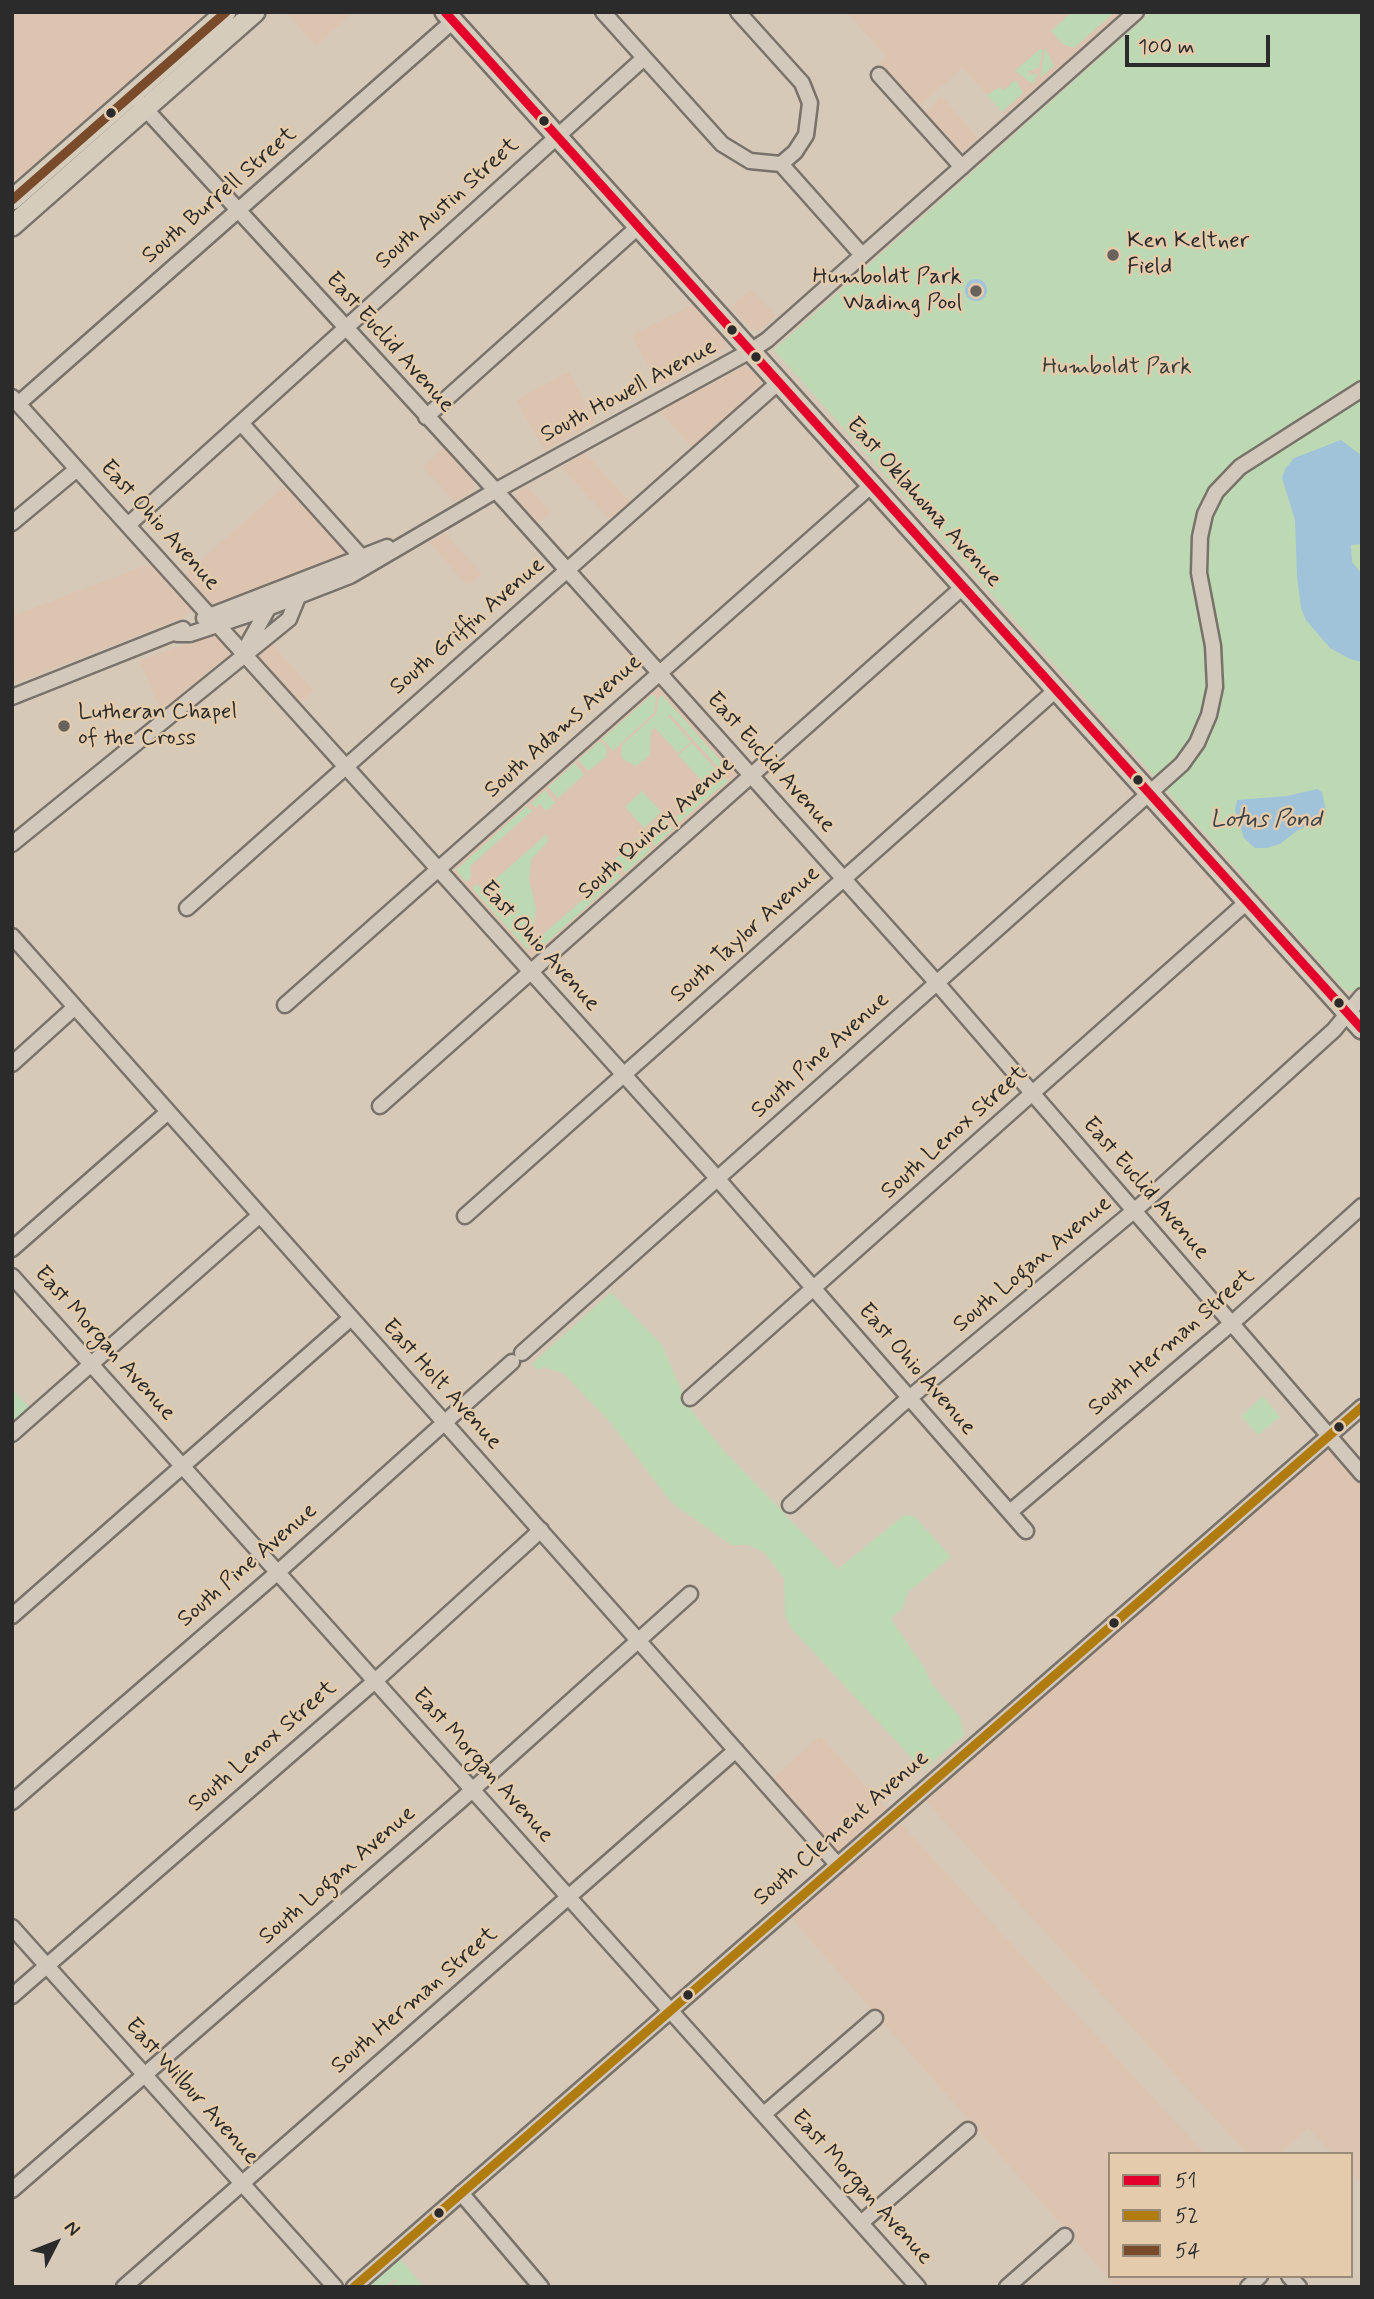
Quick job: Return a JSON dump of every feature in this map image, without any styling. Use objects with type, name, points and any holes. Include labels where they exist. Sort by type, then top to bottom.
[{"type":"main road","points":[[176,68],[226,12]]},
{"type":"main road","points":[[12,200],[176,68],[255,12]]},
{"type":"main road","name":"East Oklahoma Avenue","points":[[449,17],[1362,1028]]},
{"type":"main road","points":[[12,226],[138,101]]},
{"type":"street","points":[[603,12],[722,144],[750,161],[782,164],[862,255]]},
{"type":"street","points":[[738,12],[802,83],[810,103],[806,135],[795,152],[782,164]]},
{"type":"street","name":"South Howell Avenue","points":[[214,620],[268,608],[298,597],[412,539],[752,350],[1136,12]]},
{"type":"street","name":"South Burrell Street","points":[[15,401],[238,211],[449,17]]},
{"type":"street","name":"South Austin Street","points":[[128,525],[644,58]]},
{"type":"street","points":[[879,75],[962,167]]},
{"type":"street","name":"East Euclid Avenue","points":[[138,101],[567,570],[937,983],[1362,1474]]},
{"type":"street","points":[[429,421],[639,226]]},
{"type":"street","name":"South Griffin Avenue","points":[[187,908],[780,381]]},
{"type":"street","name":"South Pine Avenue","points":[[12,1802],[278,1572],[1182,764],[1197,743],[1213,696],[1213,646],[1198,554],[1205,514],[1216,492],[1255,456],[1362,389]]},
{"type":"street","name":"East Ohio Avenue","points":[[15,401],[718,1179],[1027,1531]]},
{"type":"street","points":[[241,423],[366,562]]},
{"type":"street","points":[[12,523],[77,469]]},
{"type":"street","name":"South Adams Avenue","points":[[285,1005],[873,484]]},
{"type":"street","name":"South Howell Avenue","points":[[16,696],[214,620],[280,589],[366,562]]},
{"type":"street","name":"South Quincy Avenue","points":[[380,1107],[964,586]]},
{"type":"street","points":[[243,653],[280,589]]},
{"type":"street","points":[[12,844],[243,653],[253,649],[289,619],[298,597]]},
{"type":"street","name":"South Taylor Avenue","points":[[466,1216],[1057,689]]},
{"type":"street","name":"South Lenox Street","points":[[690,1398],[1248,901]]},
{"type":"street","name":"East Holt Avenue","points":[[12,936],[836,1863]]},
{"type":"street","name":"South Logan Avenue","points":[[790,1505],[910,1398],[1133,1211],[1334,1030],[1362,996]]},
{"type":"street","points":[[12,1064],[75,1007]]},
{"type":"street","points":[[12,1249],[168,1112]]},
{"type":"street","name":"South Herman Street","points":[[1010,1512],[1362,1206]]},
{"type":"street","points":[[12,1434],[260,1215]]},
{"type":"street","name":"East Morgan Avenue","points":[[12,1276],[918,2287]]},
{"type":"street","points":[[12,1616],[184,1468],[351,1318]]},
{"type":"street","name":"South Clement Avenue","points":[[354,2287],[836,1863],[1362,1407]]},
{"type":"street","name":"South Lenox Street","points":[[12,1996],[375,1681],[541,1530]]},
{"type":"street","name":"South Logan Avenue","points":[[12,2190],[473,1790],[690,1594]]},
{"type":"street","name":"South Herman Street","points":[[124,2287],[736,1749]]},
{"type":"street","name":"East Wilbur Avenue","points":[[12,1927],[335,2287]]},
{"type":"street","points":[[764,2114],[875,2018]]},
{"type":"street","points":[[861,2223],[968,2130]]},
{"type":"street","points":[[461,2193],[541,2287]]},
{"type":"street","points":[[1007,2287],[1065,2236]]},
{"type":"shaded area","points":[[12,12],[210,12],[12,187]]},
{"type":"shaded area","points":[[286,12],[353,12],[316,46]]},
{"type":"shaded area","points":[[846,12],[1122,12],[1005,115],[963,68],[918,106],[879,64],[886,56]]},
{"type":"shaded area","points":[[941,96],[979,139],[964,151],[959,150],[925,114]]},
{"type":"shaded area","points":[[751,289],[776,316],[758,331],[751,329],[731,307]]},
{"type":"shaded area","points":[[693,304],[724,339],[727,347],[659,387],[632,335]]},
{"type":"shaded area","points":[[745,366],[761,380],[760,389],[694,449],[659,411]]},
{"type":"shaded area","points":[[569,371],[595,422],[545,451],[516,400]]},
{"type":"shaded area","points":[[444,448],[475,483],[473,492],[455,502],[423,467]]},
{"type":"shaded area","points":[[585,453],[632,504],[612,522],[561,467]]},
{"type":"shaded area","points":[[287,484],[346,551],[345,555],[215,606],[208,604],[184,575]]},
{"type":"shaded area","points":[[527,486],[551,512],[536,525],[515,501],[516,493]]},
{"type":"shaded area","points":[[445,533],[482,574],[467,585],[429,542]]},
{"type":"shaded area","points":[[152,563],[188,603],[190,611],[186,617],[15,683],[12,616]]},
{"type":"shaded area","points":[[213,635],[229,648],[228,656],[161,710],[139,660]]},
{"type":"shaded area","points":[[271,643],[314,691],[300,702],[297,702],[258,660],[258,654]]},
{"type":"shaded area","points":[[656,684],[661,685],[739,773],[738,777],[536,958],[529,959],[450,872],[450,867]]},
{"type":"shaded area","points":[[1325,1451],[1333,1451],[1362,1483],[1362,2184],[1353,2175],[1353,2152],[1331,2152],[1308,2128],[1282,2152],[1245,2152],[924,1799]]},
{"type":"shaded area","points":[[820,1736],[1203,2152],[1108,2152],[1108,2278],[784,1910],[829,1870],[833,1848],[771,1780]]},
{"type":"shaded area","points":[[1108,2278],[1258,2278],[1248,2287],[1116,2287]]},
{"type":"green space","points":[[1072,12],[1115,12],[1074,48],[1063,44],[1051,31]]},
{"type":"green space","name":"Humboldt Park","points":[[1151,12],[1362,12],[1362,986],[1351,992],[1343,988],[774,350]]},
{"type":"green space","points":[[1045,48],[1054,66],[1040,78],[1041,74]]},
{"type":"green space","points":[[1040,49],[1043,50],[1039,68],[1028,71],[1029,75],[1038,73],[1033,84],[1015,71]]},
{"type":"green space","points":[[1016,80],[1023,93],[1002,112],[987,95],[1000,87],[1003,91]]},
{"type":"green space","points":[[653,694],[656,697],[654,713],[613,751],[602,739]]},
{"type":"green space","points":[[662,695],[728,772],[720,774],[720,769],[670,714],[651,731],[650,755],[636,766],[624,760],[621,755],[622,745],[656,714],[659,697]]},
{"type":"green space","points":[[668,716],[691,742],[678,753],[655,728]]},
{"type":"green space","points":[[600,741],[607,748],[606,757],[588,771],[578,760]]},
{"type":"green space","points":[[692,743],[717,771],[704,783],[678,755]]},
{"type":"green space","points":[[575,763],[584,775],[558,798],[548,787]]},
{"type":"green space","points":[[720,776],[729,780],[678,823],[674,819]]},
{"type":"green space","points":[[545,790],[555,803],[546,811],[540,804],[536,808],[531,803]]},
{"type":"green space","points":[[642,791],[661,812],[644,828],[625,807]]},
{"type":"green space","points":[[527,806],[532,811],[470,866],[471,877],[466,882],[456,870]]},
{"type":"green space","points":[[663,816],[673,829],[655,846],[645,833]]},
{"type":"green space","points":[[547,834],[548,841],[531,860],[529,880],[536,908],[531,947],[528,950],[472,888],[477,884],[483,890]]},
{"type":"green space","points":[[639,837],[651,849],[625,873],[615,859]]},
{"type":"green space","points":[[610,864],[621,876],[536,952],[534,942],[607,879],[601,872]]},
{"type":"green space","points":[[611,1292],[662,1345],[688,1406],[722,1449],[838,1569],[903,1516],[909,1515],[915,1517],[951,1557],[908,1592],[903,1608],[891,1619],[925,1669],[931,1683],[960,1717],[964,1735],[923,1770],[791,1628],[785,1615],[784,1578],[764,1552],[749,1545],[731,1545],[671,1502],[609,1421],[563,1373],[543,1367],[538,1370],[532,1364]]},
{"type":"green space","points":[[12,1389],[31,1409],[12,1425]]},
{"type":"green space","points":[[1263,1396],[1280,1417],[1258,1435],[1241,1416]]},
{"type":"green space","points":[[400,2259],[424,2287],[389,2287],[396,2278],[385,2287],[368,2287]]},
{"type":"water","name":"Humboldt Park Wading Pool","points":[[972,279],[980,279],[987,286],[987,294],[980,301],[972,301],[965,294],[965,286]]},
{"type":"water","points":[[1341,440],[1362,456],[1362,544],[1351,545],[1352,562],[1362,574],[1362,662],[1330,648],[1306,620],[1301,608],[1297,576],[1295,520],[1282,478],[1294,458]]},
{"type":"water","name":"Lotus Pond","points":[[1317,789],[1322,792],[1326,811],[1321,820],[1298,830],[1280,844],[1267,848],[1255,848],[1244,838],[1235,810],[1237,800],[1287,796]]},
{"type":"transit line","name":"54","points":[[12,200],[226,12]]},
{"type":"transit line","name":"51","points":[[445,12],[1362,1029]]},
{"type":"transit line","name":"52","points":[[354,2287],[1362,1407]]},
{"type":"place","name":"Ken Keltner Field","points":[[1113,255]]},
{"type":"place","name":"Humboldt Park Wading Pool","points":[[976,291]]},
{"type":"place","name":"Lutheran Chapel of the Cross","points":[[64,726]]}]
